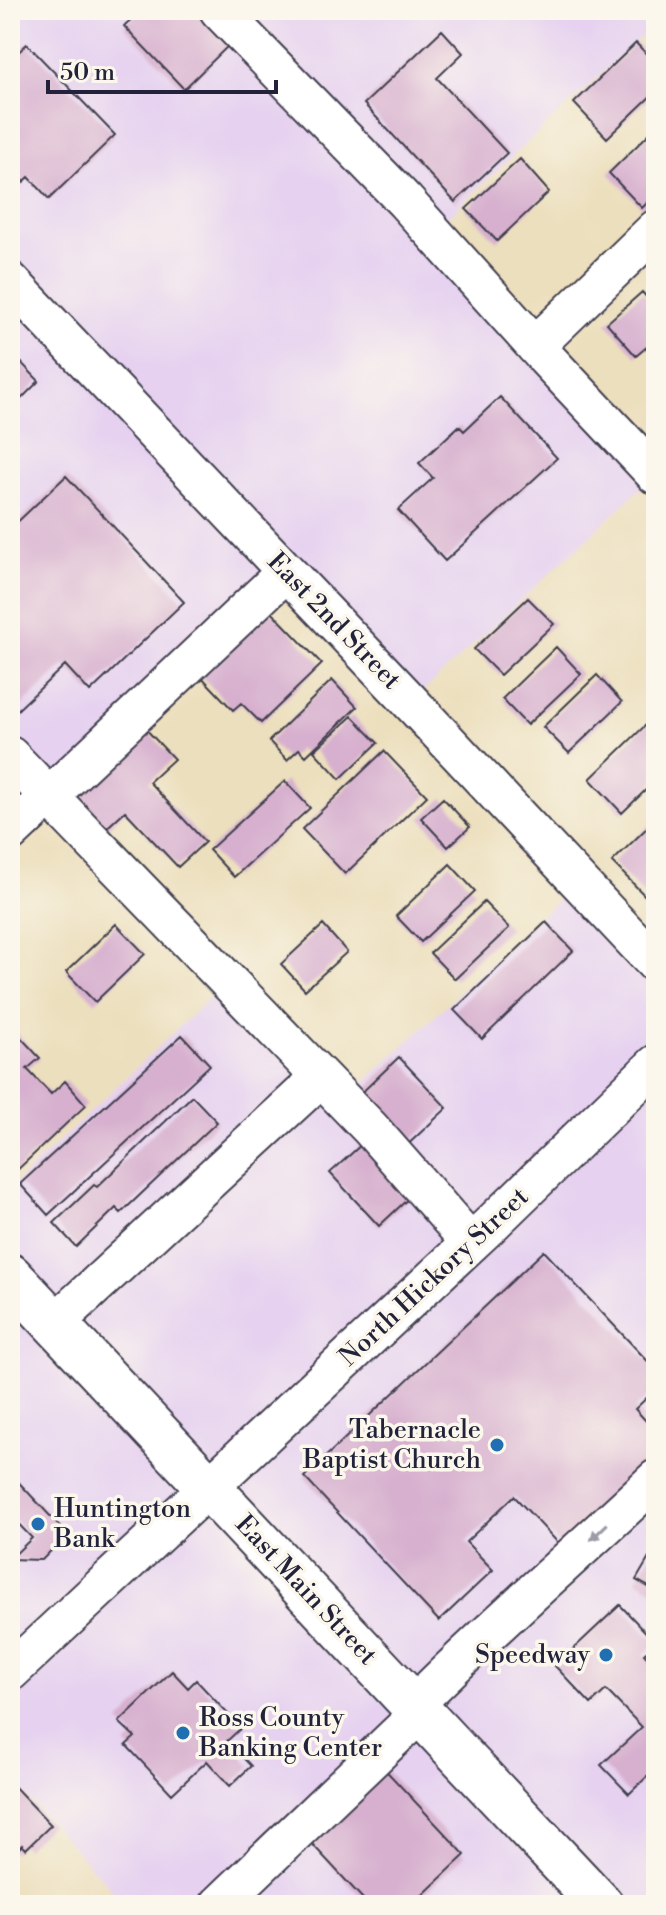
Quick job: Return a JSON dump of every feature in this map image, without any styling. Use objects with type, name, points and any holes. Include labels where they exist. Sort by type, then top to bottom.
[{"type":"main road","name":"East Main Street","points":[[10,1276],[601,1905]]},
{"type":"street","points":[[219,10],[405,201],[656,475]]},
{"type":"street","points":[[535,346],[656,229]]},
{"type":"street","name":"East 2nd Street","points":[[10,281],[656,964]]},
{"type":"street","points":[[10,833],[286,572]]},
{"type":"street","points":[[10,756],[370,1128],[471,1243]]},
{"type":"street","name":"North Hickory Street","points":[[10,1672],[471,1243],[656,1064]]},
{"type":"street","points":[[54,1324],[320,1078]]},
{"type":"street","points":[[219,1905],[418,1708],[471,1647],[656,1479]]},
{"type":"shaded area","points":[[10,10],[656,10],[656,23],[439,225],[656,474],[401,712],[282,585],[46,804],[10,766]]},
{"type":"shaded area","points":[[571,888],[656,979],[656,1905],[126,1905],[10,1778],[10,1188],[220,988],[336,1109]]},
{"type":"building","points":[[141,10],[203,10],[233,41],[184,89],[124,26]]},
{"type":"building","points":[[442,30],[463,53],[437,78],[507,153],[455,202],[364,104]]},
{"type":"building","points":[[636,43],[656,64],[656,91],[607,138],[574,103]]},
{"type":"building","points":[[27,44],[115,135],[49,199],[29,177],[10,195],[10,60]]},
{"type":"building","points":[[656,127],[656,194],[642,208],[609,173]]},
{"type":"building","points":[[520,159],[549,192],[497,241],[466,209]]},
{"type":"building","points":[[642,292],[656,308],[656,339],[636,356],[607,323]]},
{"type":"building","points":[[10,351],[39,381],[10,410]]},
{"type":"building","points":[[500,397],[557,458],[445,561],[398,510],[433,478],[419,463],[459,426],[464,431]]},
{"type":"building","points":[[66,476],[184,602],[90,692],[65,665],[10,717],[10,529]]},
{"type":"building","points":[[528,598],[554,624],[500,675],[474,649]]},
{"type":"building","points":[[266,606],[322,664],[261,723],[241,703],[233,710],[197,672]]},
{"type":"building","points":[[556,647],[581,674],[527,725],[502,699]]},
{"type":"building","points":[[597,675],[622,702],[569,753],[543,727]]},
{"type":"building","points":[[332,680],[357,707],[306,756],[299,749],[287,760],[269,741]]},
{"type":"building","points":[[656,715],[656,780],[622,813],[590,779]]},
{"type":"building","points":[[352,716],[378,743],[340,779],[314,751]]},
{"type":"building","points":[[142,725],[174,759],[149,782],[205,842],[178,867],[125,811],[97,837],[62,799]]},
{"type":"building","points":[[384,751],[427,796],[345,874],[302,829]]},
{"type":"building","points":[[285,781],[310,808],[234,877],[209,850]]},
{"type":"building","points":[[443,798],[470,827],[448,847],[421,818]]},
{"type":"building","points":[[656,819],[656,907],[612,862]]},
{"type":"building","points":[[450,864],[475,891],[421,942],[396,916]]},
{"type":"building","points":[[484,902],[509,928],[455,979],[430,953]]},
{"type":"building","points":[[546,922],[573,951],[482,1039],[454,1010]]},
{"type":"building","points":[[116,924],[145,954],[95,1002],[66,972]]},
{"type":"building","points":[[323,925],[347,952],[305,990],[281,964]]},
{"type":"building","points":[[12,1028],[40,1058],[27,1069],[51,1094],[65,1081],[86,1105],[12,1175],[10,1172]]},
{"type":"building","points":[[182,1035],[210,1065],[48,1215],[20,1184]]},
{"type":"building","points":[[399,1057],[447,1108],[403,1149],[355,1099]]},
{"type":"building","points":[[192,1096],[217,1122],[121,1213],[116,1208],[76,1247],[54,1223],[94,1185],[97,1187]]},
{"type":"building","points":[[362,1144],[411,1196],[379,1226],[330,1173]]},
{"type":"building","name":"Tabernacle Baptist Church","points":[[544,1251],[656,1370],[656,1389],[635,1409],[656,1432],[656,1458],[562,1547],[514,1496],[466,1542],[493,1570],[439,1621],[304,1477]]},
{"type":"building","name":"Huntington Bank","points":[[10,1473],[67,1534],[42,1560],[10,1559],[32,1538],[10,1515]]},
{"type":"building","points":[[656,1546],[656,1591],[636,1580]]},
{"type":"building","points":[[620,1605],[656,1643],[644,1654],[656,1667],[656,1768],[629,1794],[601,1765],[642,1727],[606,1690],[591,1704],[555,1666]]},
{"type":"building","name":"Ross County Banking Center","points":[[172,1671],[188,1688],[196,1680],[241,1728],[227,1741],[251,1766],[230,1786],[207,1761],[172,1794],[126,1745],[135,1737],[119,1722]]},
{"type":"building","points":[[377,1761],[465,1855],[412,1905],[359,1905],[364,1900],[301,1832]]},
{"type":"building","points":[[10,1782],[51,1825],[26,1849],[22,1845],[14,1853],[10,1849]]},
{"type":"place","name":"Tabernacle Baptist Church","points":[[497,1445]]},
{"type":"place","name":"Huntington Bank","points":[[38,1524]]},
{"type":"place","name":"Speedway","points":[[606,1655]]},
{"type":"place","name":"Ross County Banking Center","points":[[183,1733]]}]
